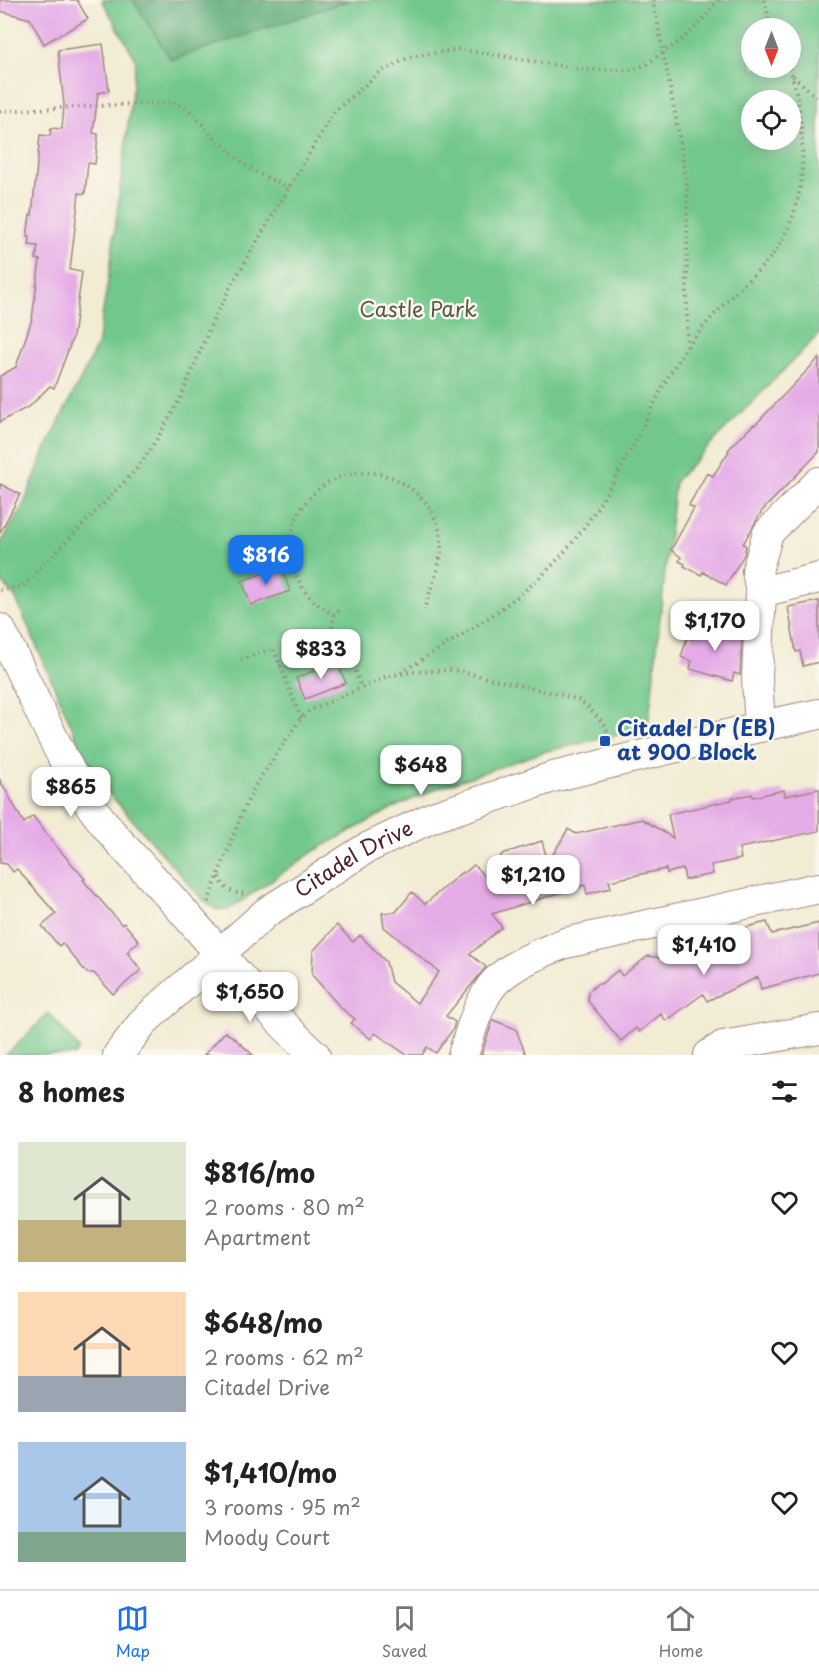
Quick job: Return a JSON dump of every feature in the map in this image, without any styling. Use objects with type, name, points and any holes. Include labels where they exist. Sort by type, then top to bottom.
[{"type":"street","points":[[760,727],[758,678],[761,592],[757,571],[768,533],[819,482]]},
{"type":"street","points":[[761,592],[819,578]]},
{"type":"street","points":[[0,629],[78,784],[96,814],[193,922],[220,956],[294,1036],[315,1055]]},
{"type":"street","name":"Citadel Drive","points":[[118,1055],[144,1021],[267,912],[365,849],[433,817],[553,777],[819,714]]},
{"type":"street","points":[[463,1055],[478,1010],[495,982],[526,960],[565,943],[819,888]]},
{"type":"street","points":[[709,1055],[723,1046],[819,1029]]},
{"type":"path","points":[[653,0],[687,190],[687,347]]},
{"type":"path","points":[[0,590],[22,587],[103,506],[141,463],[168,422],[224,299],[334,112],[380,72],[410,57],[459,49],[603,71],[632,70],[640,68],[663,54],[696,27],[718,0]]},
{"type":"path","points":[[764,0],[769,18]]},
{"type":"path","points":[[401,673],[495,614],[531,586],[558,559],[603,499],[635,443],[666,380],[687,347],[699,331],[776,250],[789,227],[800,192],[803,163],[802,134],[793,78]]},
{"type":"path","points":[[795,78],[819,99]]},
{"type":"path","points":[[0,111],[172,102],[188,109],[211,135],[244,164],[259,174],[289,187]]},
{"type":"path","points":[[334,615],[314,602],[299,582],[291,559],[291,534],[299,511],[315,491],[335,478],[359,472],[384,474],[407,484],[423,499],[435,518],[441,540],[439,562],[424,610]]},
{"type":"path","points":[[329,647],[334,615],[342,608]]},
{"type":"path","points":[[280,666],[329,647],[347,643],[361,688]]},
{"type":"path","points":[[241,660],[273,648],[300,718]]},
{"type":"path","points":[[207,903],[255,786],[300,718],[309,711],[388,676],[453,670],[562,695],[587,706],[604,724],[611,739]]},
{"type":"path","points":[[219,877],[228,890],[254,895]]},
{"type":"green space","name":"Castle Park","points":[[102,0],[819,0],[819,334],[675,481],[648,728],[543,752],[435,789],[393,808],[316,850],[228,910],[215,909],[202,899],[108,792],[82,750],[16,599],[0,579],[0,545],[24,504],[45,450],[97,346],[110,269],[136,60]]},
{"type":"green space","points":[[133,0],[350,0],[171,60]]},
{"type":"green space","points":[[49,1013],[79,1049],[75,1055],[6,1055]]},
{"type":"building","points":[[0,0],[77,0],[88,19],[44,44],[30,19],[0,11]]},
{"type":"building","points":[[103,44],[109,91],[98,93],[93,133],[98,134],[95,164],[88,163],[85,194],[79,193],[70,270],[82,272],[73,337],[54,388],[50,386],[30,406],[0,422],[0,376],[16,367],[32,319],[40,260],[36,259],[38,246],[29,245],[30,237],[27,237],[30,215],[32,215],[40,135],[50,136],[51,128],[62,129],[64,105],[58,50]]},
{"type":"building","points":[[819,358],[819,452],[762,511],[743,544],[746,546],[744,555],[726,585],[703,572],[701,575],[684,566],[685,564],[679,561],[681,557],[671,550],[694,508],[689,505],[707,473],[713,476],[728,450]]},
{"type":"building","points":[[0,484],[20,494],[0,533]]},
{"type":"building","points":[[281,567],[290,591],[251,605],[242,581]]},
{"type":"building","points":[[819,601],[819,662],[803,666],[800,651],[796,652],[788,607]]},
{"type":"building","points":[[704,624],[742,635],[740,675],[734,673],[732,681],[690,669],[692,661],[681,657],[687,638],[692,639],[694,632],[701,634]]},
{"type":"building","points":[[337,662],[346,683],[305,699],[296,678]]},
{"type":"building","points":[[0,780],[24,823],[33,816],[85,879],[83,880],[139,941],[127,952],[141,970],[113,994],[94,973],[87,973],[62,943],[59,946],[42,926],[56,914],[17,869],[13,872],[7,864],[0,863]]},
{"type":"building","points":[[819,789],[819,831],[739,848],[741,859],[711,865],[713,874],[685,880],[683,869],[667,873],[666,869],[609,881],[611,888],[587,894],[585,885],[492,914],[502,927],[470,954],[486,967],[446,1016],[455,1022],[453,1029],[436,1053],[427,1047],[422,1055],[407,1055],[375,1033],[371,1039],[351,1023],[355,1019],[341,1008],[312,975],[313,951],[337,925],[353,942],[360,935],[386,962],[391,982],[417,1003],[439,972],[384,927],[382,913],[396,912],[412,892],[425,904],[462,872],[463,874],[474,865],[489,881],[502,854],[542,841],[548,863],[568,829],[576,834],[642,819],[673,838],[668,814],[752,794],[753,797],[784,790],[785,796]]},
{"type":"building","points":[[767,922],[772,934],[819,923],[819,973],[761,989],[758,977],[707,1001],[703,994],[666,1021],[661,1014],[639,1032],[636,1028],[621,1041],[588,1001],[588,992],[597,984],[601,984],[618,970],[622,976],[648,956],[660,958],[668,951],[676,962],[705,948],[707,952],[741,939],[747,927]]},
{"type":"building","points":[[493,1020],[516,1029],[526,1055],[481,1055]]},
{"type":"building","points":[[225,1032],[233,1037],[253,1055],[204,1055]]},
{"type":"place","name":"Citadel Dr (EB) at 900 Block","points":[[605,741]]}]
